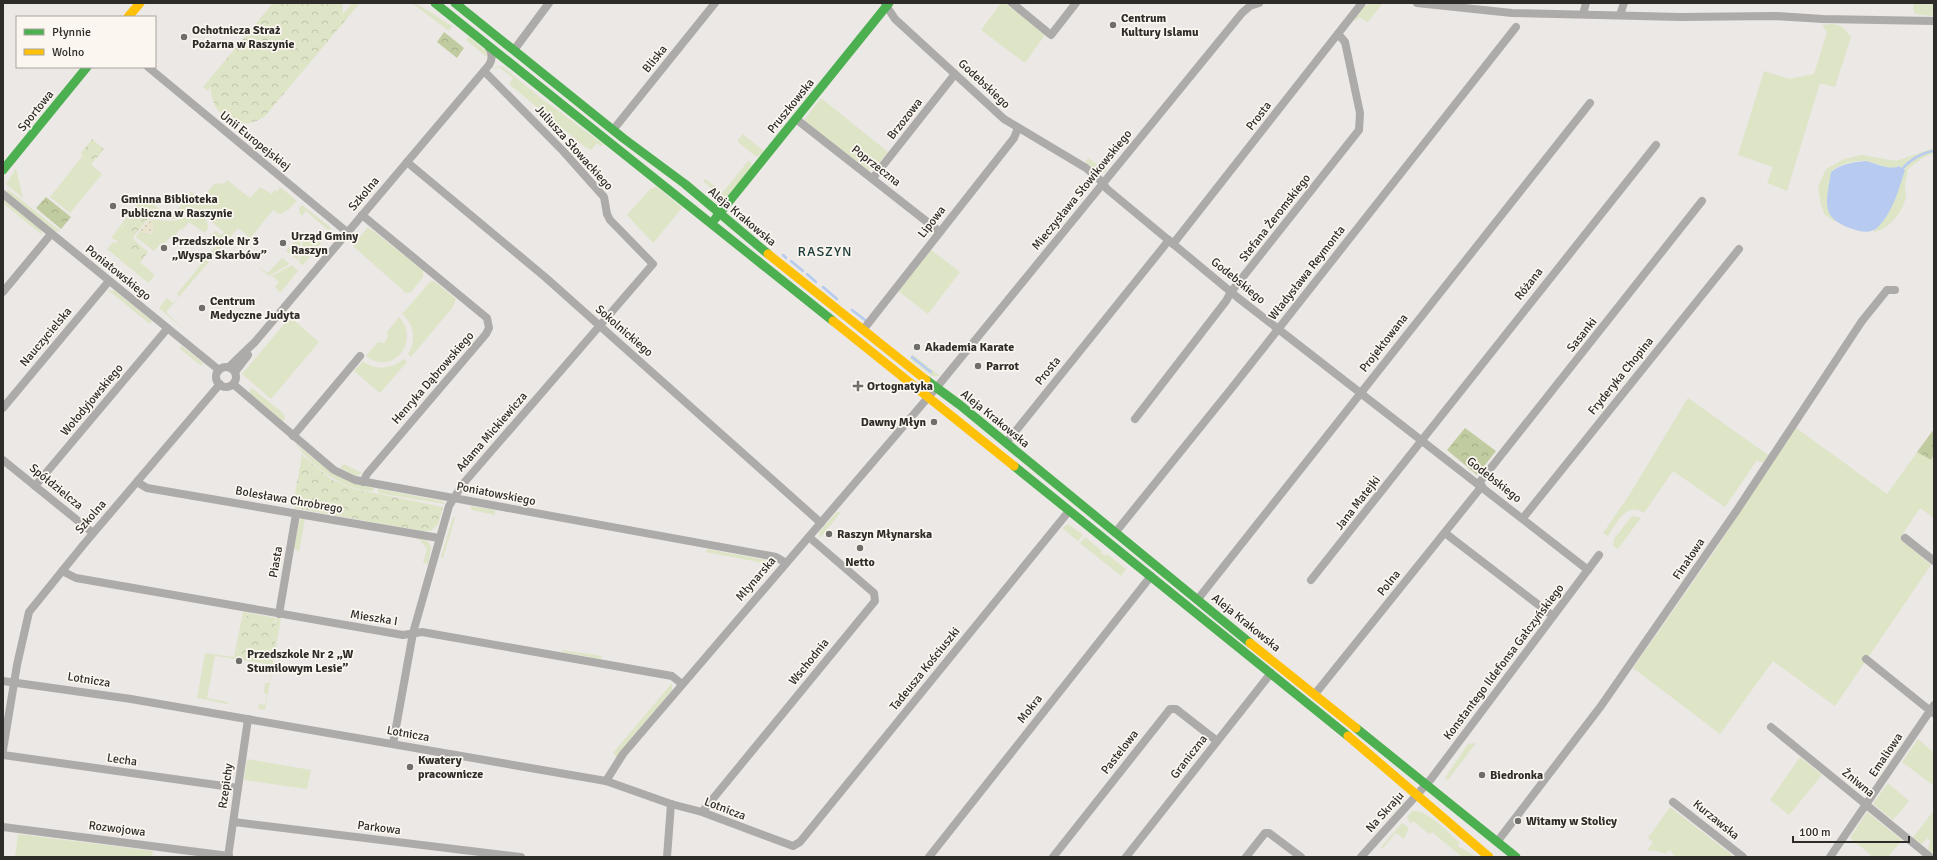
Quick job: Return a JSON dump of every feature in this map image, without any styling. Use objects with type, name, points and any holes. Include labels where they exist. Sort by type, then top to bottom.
[{"type":"main road","points":[[129,16],[140,3]]},
{"type":"main road","name":"Aleja Krakowska","points":[[435,3],[712,223],[1271,673],[1489,857]]},
{"type":"main road","name":"Aleja Krakowska","points":[[455,3],[613,130],[720,213],[764,251],[863,330],[937,387],[1516,857]]},
{"type":"main road","name":"Pruszkowska","points":[[712,223],[887,4]]},
{"type":"main road","name":"Sportowa","points":[[3,170],[86,68]]},
{"type":"street","points":[[514,50],[549,3]]},
{"type":"street","name":"Bliska","points":[[613,130],[715,3]]},
{"type":"street","points":[[1012,3],[1051,35],[1076,3]]},
{"type":"street","name":"Mieczysława Słowikowskiego","points":[[928,398],[1242,13],[1250,6],[1259,3]]},
{"type":"street","name":"Prosta","points":[[1006,443],[1171,242],[1362,3]]},
{"type":"street","points":[[1416,3],[1512,13],[1776,16],[1823,19],[1934,21]]},
{"type":"street","points":[[1583,14],[1586,3]]},
{"type":"street","points":[[1620,15],[1624,3]]},
{"type":"street","name":"Godebskiego","points":[[887,4],[895,19],[998,114],[1018,128],[1086,168],[1107,189],[1231,292],[1481,484],[1588,570]]},
{"type":"street","name":"Władysława Reymonta","points":[[1115,533],[1516,27]]},
{"type":"street","name":"Stefana Żeromskiego","points":[[1135,419],[1226,301],[1231,292],[1359,130],[1360,113],[1344,42],[1338,34]]},
{"type":"street","points":[[486,42],[491,52],[491,62],[509,61]]},
{"type":"street","name":"Szkolna","points":[[232,370],[491,62]]},
{"type":"street","name":"Unii Europejskiej","points":[[149,68],[347,232]]},
{"type":"street","name":"Juliusza Słowackiego","points":[[484,71],[563,151],[604,197],[607,214],[610,220],[653,264]]},
{"type":"street","name":"Brzozowa","points":[[873,178],[955,74]]},
{"type":"street","name":"Projektowana","points":[[1198,599],[1590,103]]},
{"type":"street","name":"Poprzeczna","points":[[796,119],[940,232]]},
{"type":"street","name":"Lipowa","points":[[863,330],[1014,138],[1018,128]]},
{"type":"street","name":"Różana","points":[[1422,439],[1656,145]]},
{"type":"street","name":"Sokolnickiego","points":[[407,162],[539,272],[822,523]]},
{"type":"street","name":"Poniatowskiego","points":[[3,194],[219,370]]},
{"type":"street","name":"Sasanki","points":[[1481,484],[1702,201]]},
{"type":"street","name":"Henryka Dąbrowskiego","points":[[362,215],[486,318],[489,328],[486,334],[367,474],[362,482]]},
{"type":"street","points":[[3,292],[51,234]]},
{"type":"street","name":"Fryderyka Chopina","points":[[1523,518],[1739,249]]},
{"type":"street","name":"Adama Mickiewicza","points":[[393,744],[413,633],[439,538],[453,498],[462,485],[653,264]]},
{"type":"street","name":"Nauczycielska","points":[[3,408],[109,281]]},
{"type":"street","name":"Finałowa","points":[[1497,842],[1607,698],[1733,517],[1862,321],[1887,290],[1895,290]]},
{"type":"street","name":"Wołodyjowskiego","points":[[35,486],[167,329]]},
{"type":"street","points":[[293,436],[360,356]]},
{"type":"street","points":[[225,367],[232,370],[236,378],[233,384],[226,386],[220,384],[216,376],[219,370],[225,367]]},
{"type":"street","name":"Szkolna","points":[[3,750],[14,682],[29,612],[93,533],[220,384]]},
{"type":"street","name":"Poniatowskiego","points":[[233,384],[334,470],[348,478],[362,482],[776,558],[786,563]]},
{"type":"street","name":"Młynarska","points":[[606,781],[623,754],[928,398]]},
{"type":"street","name":"Jana Matejki","points":[[1311,580],[1422,439]]},
{"type":"street","name":"Spółdzielcza","points":[[3,460],[93,533]]},
{"type":"street","name":"Bolesława Chrobrego","points":[[137,482],[147,488],[439,538]]},
{"type":"street","name":"Polna","points":[[1315,694],[1445,533],[1481,484]]},
{"type":"street","name":"Tadeusza Kościuszki","points":[[800,842],[1069,511]]},
{"type":"street","name":"Piasta","points":[[279,614],[296,514]]},
{"type":"street","points":[[1445,533],[1553,616]]},
{"type":"street","name":"Wschodnia","points":[[702,812],[875,601],[874,592],[809,537]]},
{"type":"street","points":[[1905,538],[1934,561]]},
{"type":"street","name":"Konstantego Ildefonsa Gałczyńskiego","points":[[1427,784],[1599,555]]},
{"type":"street","name":"Mieszka I","points":[[62,571],[76,578],[279,614],[403,635],[422,632],[672,676],[682,684]]},
{"type":"street","name":"Mokra","points":[[929,857],[1151,576]]},
{"type":"street","points":[[1866,659],[1933,709]]},
{"type":"street","name":"Graniczna","points":[[1126,857],[1271,673]]},
{"type":"street","name":"Lotnicza","points":[[3,681],[248,719],[606,781],[671,804],[702,812],[786,844],[793,846],[800,842]]},
{"type":"street","name":"Pastelowa","points":[[1053,857],[1170,709],[1176,709],[1217,741]]},
{"type":"street","name":"Emaliowa","points":[[1830,857],[1933,709]]},
{"type":"street","name":"Rzepichy","points":[[228,856],[248,719]]},
{"type":"street","name":"Żniwna","points":[[1771,728],[1929,856]]},
{"type":"street","name":"Lecha","points":[[3,755],[238,788]]},
{"type":"street","name":"Na Skraju","points":[[1361,857],[1427,784]]},
{"type":"street","name":"Kurzawska","points":[[1673,802],[1743,857]]},
{"type":"street","points":[[667,857],[671,804]]},
{"type":"street","name":"Parkowa","points":[[234,822],[521,857]]},
{"type":"street","name":"Rozwojowa","points":[[3,827],[228,856]]},
{"type":"street","points":[[1246,857],[1265,833],[1269,833],[1301,857]]},
{"type":"green space","points":[[273,3],[342,3],[343,14],[352,3],[360,3],[265,116],[256,121],[237,123],[229,120],[221,114],[212,98],[211,87],[208,91],[203,87]]},
{"type":"green space","points":[[412,3],[426,9],[452,26],[449,31]]},
{"type":"green space","points":[[1001,3],[1005,3],[1045,35],[1025,63],[981,30]]},
{"type":"green space","points":[[1370,3],[1383,3],[1368,22],[1359,17],[1356,21],[1354,19],[1361,9]]},
{"type":"green space","points":[[1914,3],[1934,3],[1934,16],[1915,14],[1913,8]]},
{"type":"green space","points":[[1832,24],[1843,28],[1851,37],[1835,87],[1820,83],[1787,191],[1767,183],[1773,167],[1738,155],[1764,71],[1789,79],[1814,74],[1827,32],[1822,25]]},
{"type":"green space","points":[[444,32],[464,48],[457,58],[437,42]]},
{"type":"green space","points":[[469,37],[486,51],[488,58],[466,40]]},
{"type":"green space","points":[[497,66],[503,67],[541,98],[603,144],[601,146],[597,143],[591,150],[585,147],[509,84],[513,78],[499,67],[494,70]]},
{"type":"green space","points":[[821,98],[888,152],[874,169],[867,170],[805,122],[804,120]]},
{"type":"green space","points":[[743,134],[765,152],[755,156],[737,141]]},
{"type":"green space","points":[[92,139],[104,149],[91,165],[82,157],[81,153]]},
{"type":"green space","points":[[1934,148],[1934,153],[1922,158],[1908,169],[1905,186],[1906,197],[1904,203],[1894,220],[1884,228],[1873,232],[1880,224],[1894,200],[1905,169],[1899,166],[1891,168],[1861,161],[1847,163],[1834,169],[1831,172],[1829,212],[1836,222],[1825,215],[1821,205],[1818,187],[1826,169],[1844,159],[1862,155],[1896,161]]},
{"type":"green space","points":[[82,157],[102,174],[70,213],[50,197]]},
{"type":"green space","points":[[1088,158],[1107,170],[1104,173],[1099,172],[1085,162]]},
{"type":"green space","points":[[748,161],[750,161],[752,166],[725,201],[703,181],[705,179],[723,192]]},
{"type":"green space","points":[[16,168],[23,198],[6,184]]},
{"type":"green space","points":[[227,180],[250,198],[260,187],[272,194],[275,190],[277,192],[280,187],[297,201],[288,210],[280,214],[273,210],[251,237],[254,241],[238,228],[166,312],[186,331],[159,308],[167,298],[173,303],[179,296],[177,294],[219,242],[210,235],[216,231],[221,235],[224,232],[194,208],[180,217],[173,219],[156,217],[155,213],[132,217],[122,228],[131,239],[125,245],[124,249],[155,275],[148,283],[107,249],[113,242],[116,243],[118,241],[111,238],[143,196],[163,212],[177,210],[191,192],[201,199],[214,184],[225,183]]},
{"type":"green space","points":[[657,187],[682,208],[653,243],[627,215],[650,189]]},
{"type":"green space","points":[[8,189],[60,231],[54,232],[6,192]]},
{"type":"green space","points":[[46,197],[71,217],[61,229],[36,208]]},
{"type":"green space","points":[[3,199],[41,230],[42,235],[3,203]]},
{"type":"green space","points":[[302,205],[330,227],[330,232],[303,265],[299,262],[304,234],[316,244],[328,230],[306,211],[302,216],[299,208]]},
{"type":"green space","points":[[193,210],[207,221],[208,228],[205,233],[189,222],[182,230],[180,229],[173,238],[171,236],[164,244],[161,243],[154,251],[136,237],[140,231],[145,234],[152,234],[153,223],[149,220],[177,220],[185,217]]},
{"type":"green space","points":[[150,211],[155,213],[156,217],[148,219],[133,237],[134,240],[148,252],[140,263],[125,251],[125,245],[131,239],[122,229],[132,217]]},
{"type":"green space","points":[[732,212],[768,239],[766,242]]},
{"type":"green space","points":[[368,227],[423,270],[423,277],[411,292],[406,293],[353,246]]},
{"type":"green space","points":[[300,235],[301,241],[298,260],[286,251]]},
{"type":"green space","points":[[931,250],[960,272],[928,314],[898,291]]},
{"type":"green space","points":[[282,258],[289,263],[288,265],[269,276],[256,265],[268,273]]},
{"type":"green space","points":[[292,265],[298,271],[280,293],[275,287],[279,282],[272,276]]},
{"type":"green space","points":[[431,281],[434,281],[456,299],[452,308],[411,357],[408,354],[413,344],[412,328],[402,314]]},
{"type":"green space","points":[[108,290],[115,291],[152,321],[150,324]]},
{"type":"green space","points":[[290,317],[319,342],[271,399],[242,374]]},
{"type":"green space","points":[[399,317],[405,326],[407,336],[401,353],[394,359],[386,362],[376,361],[366,356],[378,342],[384,343],[388,337],[387,332]]},
{"type":"green space","points":[[182,346],[204,364],[200,365],[179,348]]},
{"type":"green space","points":[[912,354],[940,376],[932,376],[910,359]]},
{"type":"green space","points":[[404,359],[407,362],[380,393],[354,371],[363,361],[373,367],[384,368],[395,365]]},
{"type":"green space","points":[[252,388],[283,413],[285,419],[282,421],[249,393]]},
{"type":"green space","points":[[1688,398],[1768,455],[1763,463],[1757,460],[1725,507],[1673,471],[1644,513],[1638,510],[1627,512],[1619,520],[1608,536],[1603,533],[1628,497]]},
{"type":"green space","points":[[1795,427],[1887,494],[1917,452],[1931,460],[1934,455],[1934,518],[1920,508],[1900,538],[1931,565],[1835,706],[1773,661],[1720,734],[1633,668],[1714,552]]},
{"type":"green space","points":[[1465,428],[1496,451],[1477,475],[1447,450]]},
{"type":"green space","points":[[1934,429],[1934,455],[1931,460],[1917,452]]},
{"type":"green space","points":[[296,444],[332,472],[351,482],[374,488],[373,491],[351,487],[330,476],[311,461]]},
{"type":"green space","points":[[302,455],[332,480],[354,489],[443,507],[438,525],[430,531],[422,531],[294,508],[293,505]]},
{"type":"green space","points":[[344,464],[362,473],[356,476],[340,468]]},
{"type":"green space","points":[[378,489],[442,501],[445,504],[378,493]]},
{"type":"green space","points":[[471,506],[495,510],[495,515],[471,510]]},
{"type":"green space","points":[[837,512],[841,512],[820,538],[819,532]]},
{"type":"green space","points":[[1634,516],[1641,518],[1618,549],[1613,546],[1614,539],[1631,517]]},
{"type":"green space","points":[[453,517],[455,518],[443,558],[441,557]]},
{"type":"green space","points":[[303,518],[338,525],[305,519],[299,552],[294,548],[299,521]]},
{"type":"green space","points":[[1068,524],[1083,535],[1078,541],[1062,528]]},
{"type":"green space","points":[[418,537],[427,541],[431,547],[428,564],[423,563],[427,549],[420,540],[417,539]]},
{"type":"green space","points":[[1085,537],[1102,551],[1101,553],[1105,556],[1107,554],[1126,569],[1121,576],[1080,543]]},
{"type":"green space","points":[[708,549],[771,561],[769,564],[705,552]]},
{"type":"green space","points":[[243,612],[276,618],[274,622],[265,625],[265,621],[259,621],[258,624],[249,616],[244,617],[236,659],[215,656],[207,698],[228,702],[227,704],[197,698],[205,653],[234,657]]},
{"type":"green space","points":[[246,616],[249,616],[258,624],[259,621],[262,620],[266,624],[271,622],[275,623],[278,629],[278,633],[273,637],[275,644],[272,647],[267,646],[268,650],[266,655],[260,658],[254,656],[250,661],[236,659],[243,619]]},
{"type":"green space","points":[[277,618],[281,618],[265,710],[258,709],[259,704],[265,705],[267,694],[264,693],[265,683],[269,683],[272,665],[250,661],[253,659],[253,655],[268,650],[267,646],[276,642],[272,637],[278,633],[278,628],[275,623]]},
{"type":"green space","points":[[562,650],[602,656],[601,659],[562,652]]},
{"type":"green space","points":[[672,683],[672,690],[617,757],[613,753]]},
{"type":"green space","points":[[1918,739],[1934,753],[1934,786],[1902,762]]},
{"type":"green space","points":[[1476,743],[1448,780],[1445,778],[1468,744]]},
{"type":"green space","points":[[1800,757],[1822,775],[1789,815],[1770,800]]},
{"type":"green space","points":[[247,759],[311,770],[307,789],[244,780]]},
{"type":"green space","points":[[1888,783],[1909,801],[1893,820],[1873,804]]},
{"type":"green space","points":[[1670,807],[1732,855],[1730,857],[1675,857],[1670,850],[1665,854],[1654,850],[1647,851],[1653,842],[1648,838]]},
{"type":"green space","points":[[1934,810],[1934,856],[1928,849],[1930,841],[1928,838],[1921,844],[1912,839]]},
{"type":"green space","points":[[1412,811],[1418,811],[1431,817],[1459,842],[1458,846],[1477,857],[1462,857],[1432,832],[1429,834],[1413,821],[1411,824],[1407,817]]},
{"type":"green space","points":[[1867,812],[1902,840],[1888,857],[1873,857],[1850,838]]},
{"type":"green space","points":[[1402,823],[1409,828],[1404,839],[1396,833],[1382,849],[1381,847]]},
{"type":"green space","points":[[18,834],[153,851],[152,857],[15,857]]},
{"type":"sand","points":[[149,220],[153,224],[152,233],[144,234],[140,231]]},
{"type":"water","points":[[1866,161],[1892,168],[1899,166],[1905,170],[1887,216],[1877,228],[1867,232],[1844,226],[1836,221],[1828,209],[1827,202],[1831,172],[1847,164]]},
{"type":"waterway","points":[[1903,168],[1917,157],[1934,151]]},
{"type":"waterway","points":[[783,255],[786,258]]},
{"type":"waterway","points":[[791,261],[803,271]]},
{"type":"waterway","points":[[807,274],[816,282]]},
{"type":"waterway","points":[[823,287],[837,299]]},
{"type":"waterway","points":[[852,310],[865,320]]},
{"type":"waterway","points":[[912,357],[931,372]]},
{"type":"traffic: fast","points":[[435,3],[833,321]]},
{"type":"traffic: fast","points":[[455,3],[623,138],[685,184],[768,254]]},
{"type":"traffic: fast","points":[[715,219],[889,3]]},
{"type":"traffic: fast","points":[[3,170],[86,68]]},
{"type":"traffic: fast","points":[[926,380],[960,405],[1250,643]]},
{"type":"traffic: fast","points":[[1014,466],[1348,736]]},
{"type":"traffic: fast","points":[[1356,728],[1516,857]]},
{"type":"traffic: slow","points":[[129,16],[140,3]]},
{"type":"traffic: slow","points":[[768,254],[926,380]]},
{"type":"traffic: slow","points":[[833,321],[1014,466]]},
{"type":"traffic: slow","points":[[1250,643],[1356,728]]},
{"type":"traffic: slow","points":[[1348,736],[1489,857]]},
{"type":"place","name":"Centrum Kultury Islamu","points":[[1113,25]]},
{"type":"place","name":"Ochotnicza Straż Pożarna w Raszynie","points":[[184,37]]},
{"type":"place","name":"Gminna Biblioteka Publiczna w Raszynie","points":[[113,206]]},
{"type":"place","name":"Urząd Gminy Raszyn","points":[[283,243]]},
{"type":"place","name":"Przedszkole Nr 3 „Wyspa Skarbów”","points":[[164,248]]},
{"type":"place","name":"Centrum Medyczne Judyta","points":[[202,308]]},
{"type":"place","name":"Akademia Karate","points":[[917,347]]},
{"type":"place","name":"Parrot","points":[[978,366]]},
{"type":"place","name":"Ortognatyka","points":[[858,386]]},
{"type":"place","name":"Dawny Młyn","points":[[934,422]]},
{"type":"place","name":"Raszyn Młynarska","points":[[829,534]]},
{"type":"place","name":"Netto","points":[[860,548]]},
{"type":"place","name":"Przedszkole Nr 2 „W Stumilowym Lesie”","points":[[239,661]]},
{"type":"place","name":"Kwatery pracownicze","points":[[410,767]]},
{"type":"place","name":"Biedronka","points":[[1482,775]]},
{"type":"place","name":"Witamy w Stolicy","points":[[1518,821]]},
{"type":"district","name":"RASZYN","points":[[825,251]]}]
